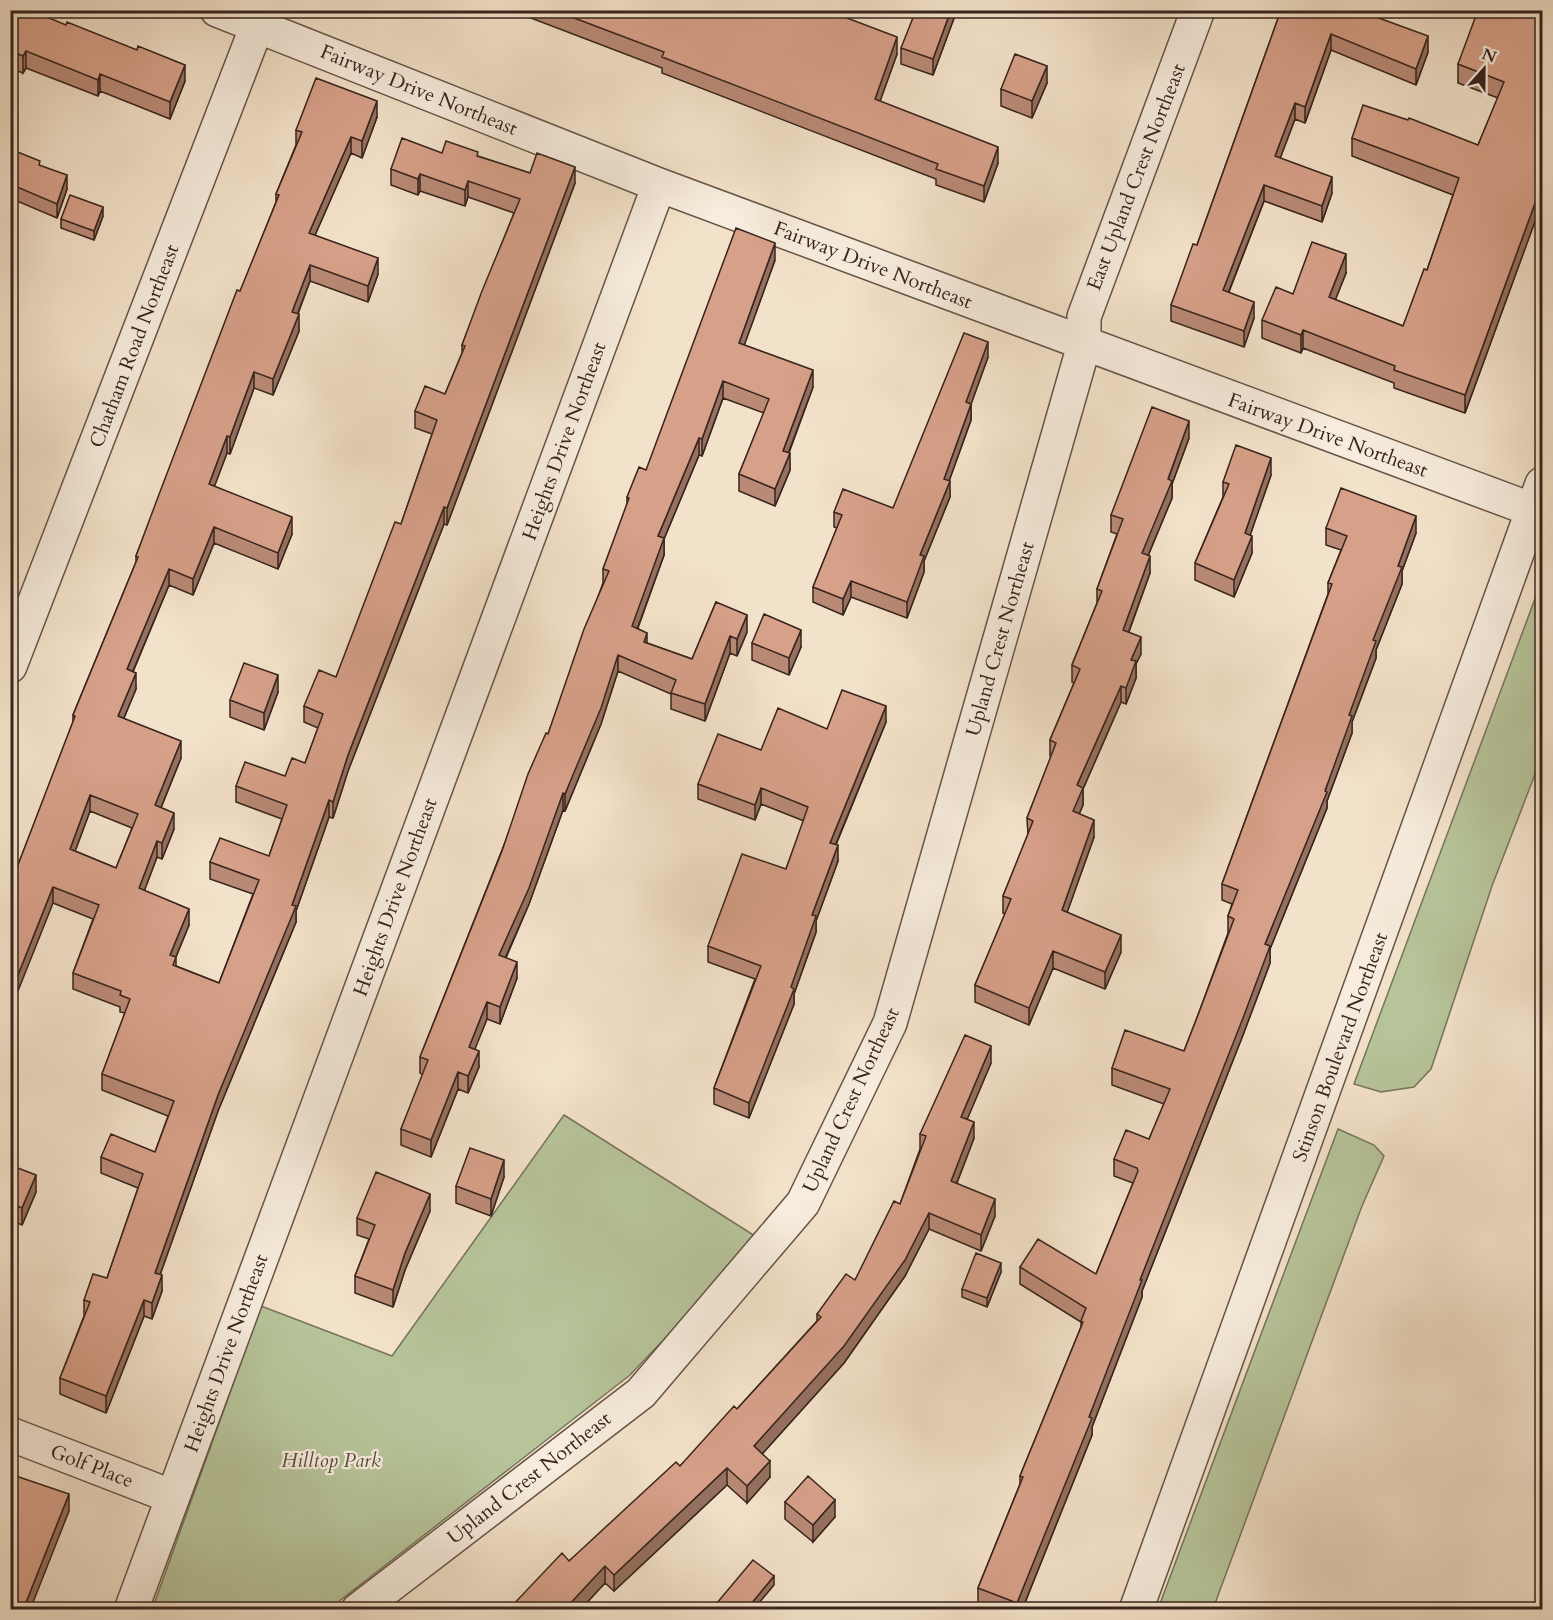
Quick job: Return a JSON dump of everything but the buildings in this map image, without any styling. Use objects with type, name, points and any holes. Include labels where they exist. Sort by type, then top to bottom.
[{"type":"street","name":"Fairway Drive Northeast","points":[[217,10],[659,185],[1084,345],[1538,497]]},
{"type":"street","name":"East Upland Crest Northeast","points":[[1084,345],[1084,317],[1198,10]]},
{"type":"street","name":"Chatham Road Northeast","points":[[10,666],[257,26]]},
{"type":"street","name":"Heights Drive Northeast","points":[[131,1610],[659,185]]},
{"type":"street","name":"Upland Crest Northeast","points":[[358,1610],[641,1393],[803,1203],[890,1023],[1084,345]]},
{"type":"street","name":"Stinson Boulevard Northeast","points":[[1136,1610],[1538,497]]},
{"type":"street","name":"Golf Place","points":[[10,1434],[173,1497]]},
{"type":"green space","points":[[1542,580],[1542,756],[1492,886],[1431,1069],[1414,1087],[1381,1092],[1354,1084]]},
{"type":"green space","name":"Hilltop Park","points":[[564,1115],[755,1236],[693,1309],[630,1375],[329,1609],[152,1610],[261,1306],[392,1356]]},
{"type":"green space","points":[[1338,1129],[1374,1145],[1384,1156],[1362,1206],[1213,1609],[1158,1609]]}]
